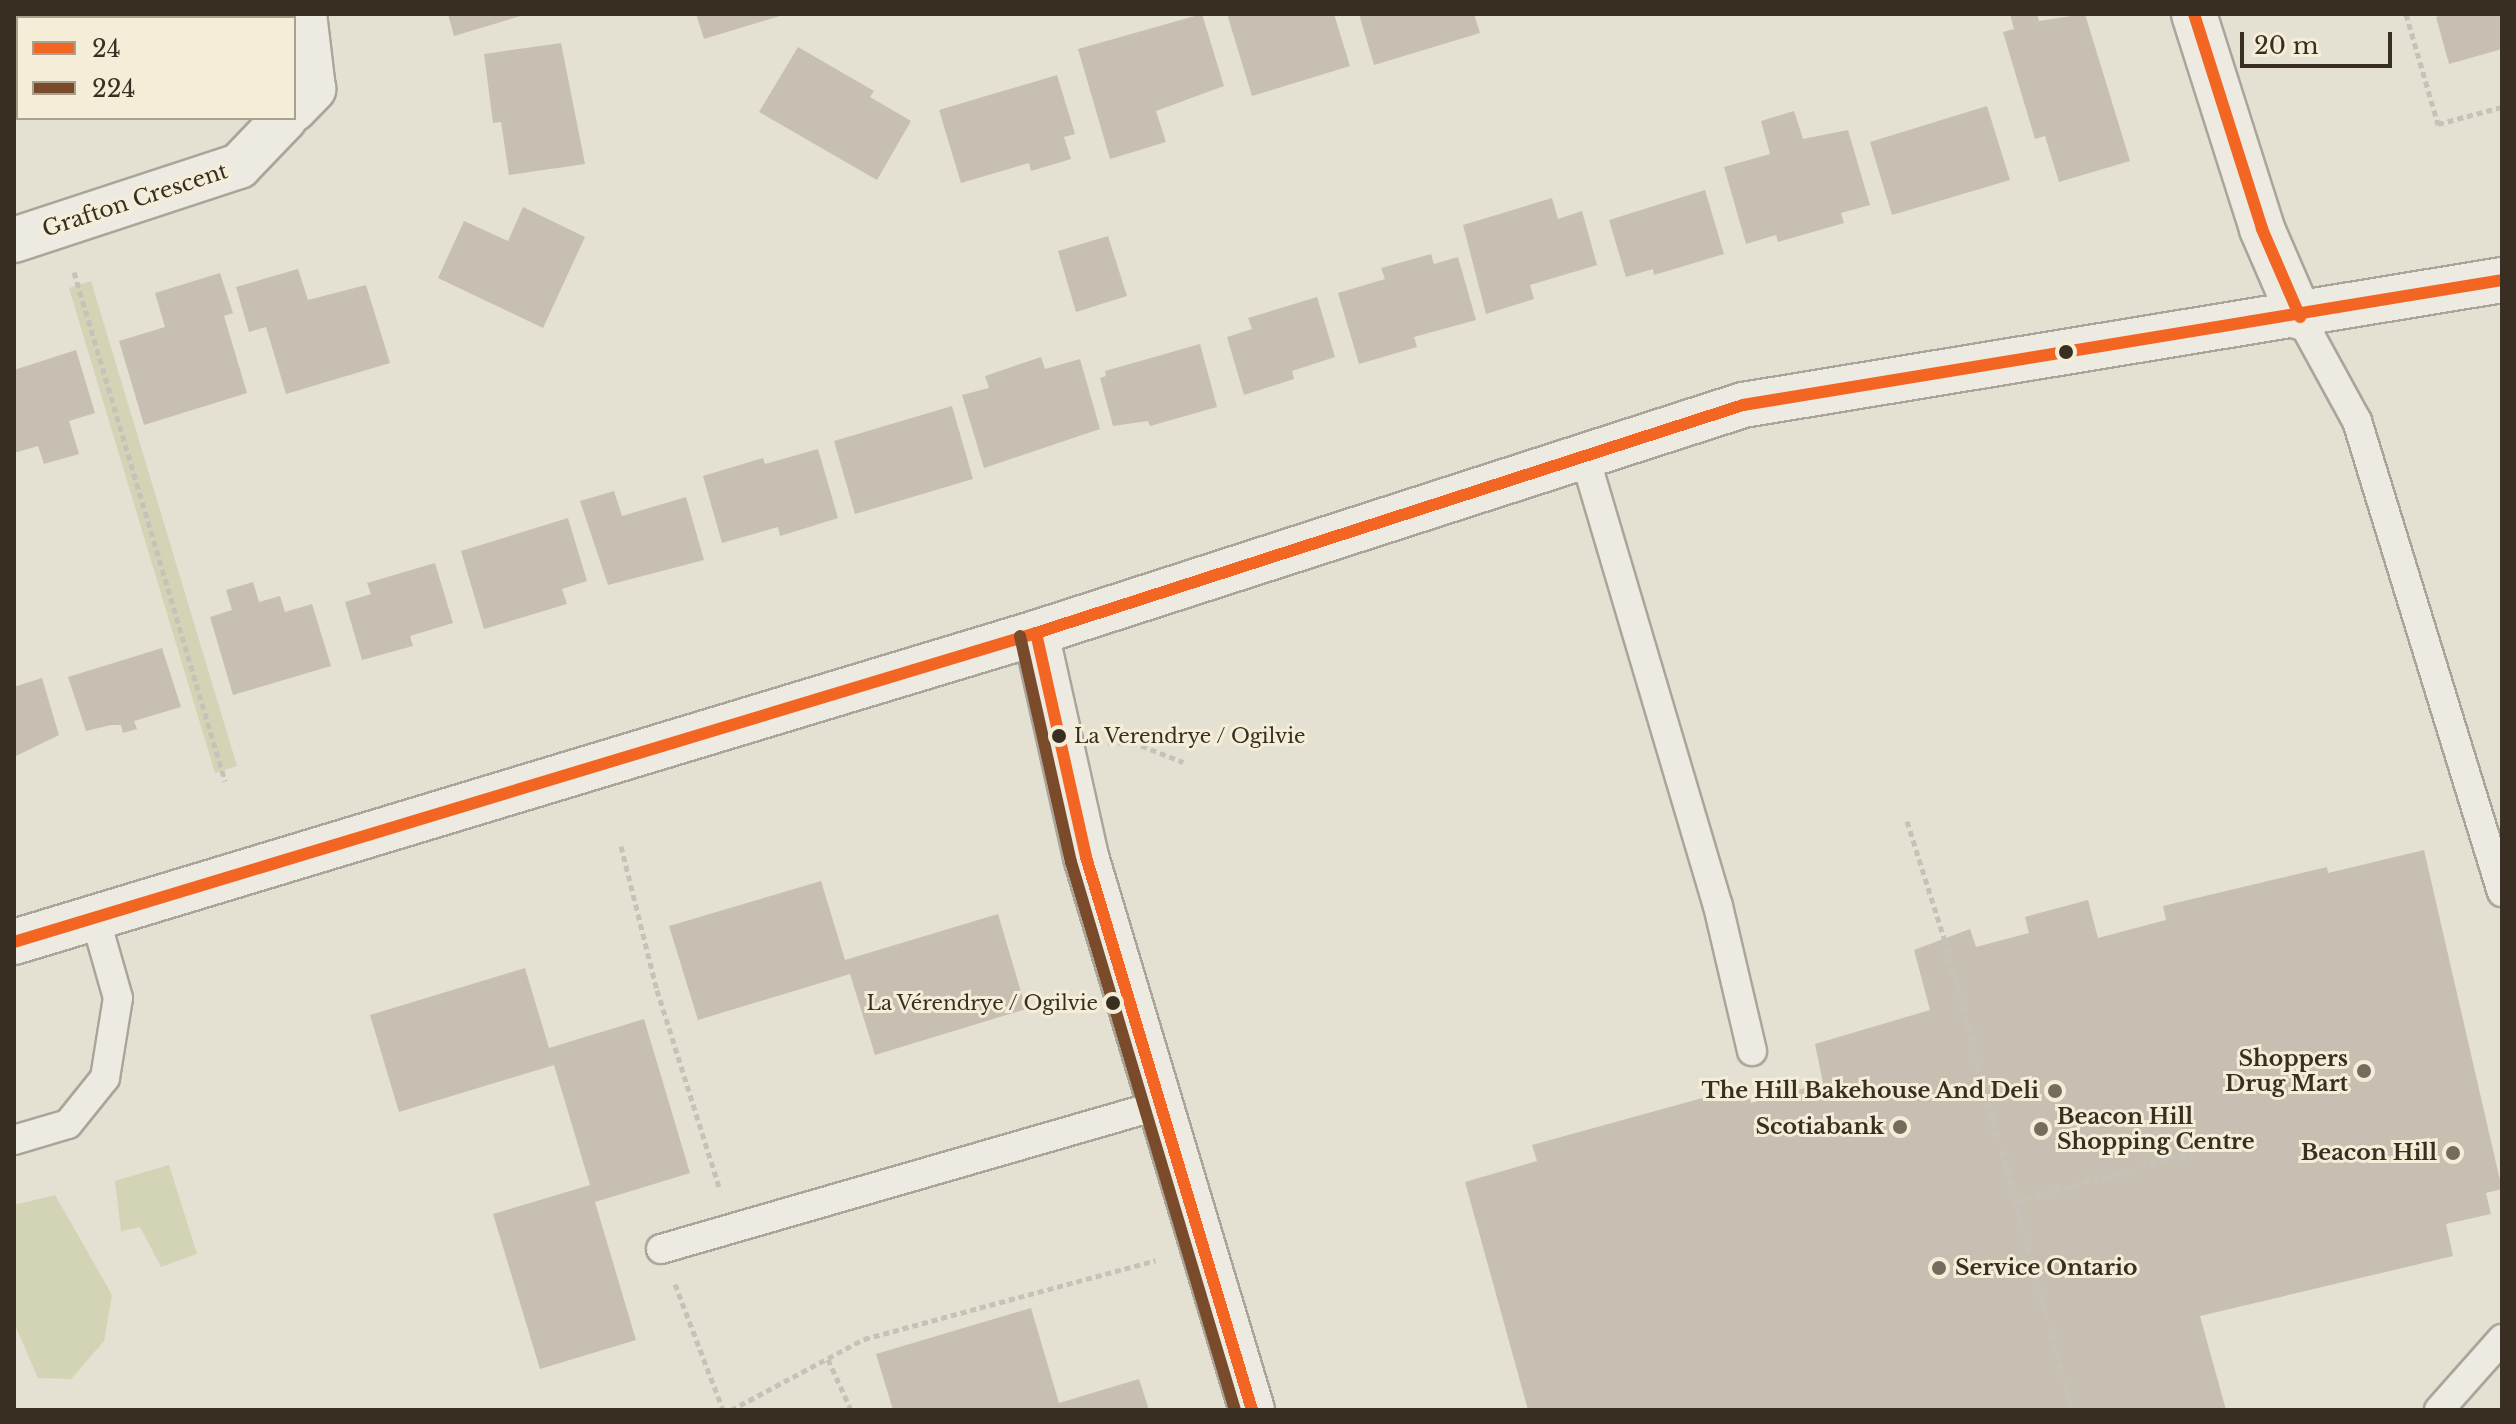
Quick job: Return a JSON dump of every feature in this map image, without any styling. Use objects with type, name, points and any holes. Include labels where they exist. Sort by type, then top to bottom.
[{"type":"street","points":[[296,107],[313,89],[304,14]]},
{"type":"street","points":[[2194,14],[2262,229],[2300,317]]},
{"type":"street","name":"Grafton Crescent","points":[[14,240],[239,166],[283,120]]},
{"type":"street","points":[[14,942],[1036,633],[1743,405],[2244,320],[2300,317],[2502,280]]},
{"type":"street","points":[[1036,633],[1086,857],[1252,1410]]},
{"type":"lane","points":[[2300,317],[2357,421],[2502,892]]},
{"type":"lane","points":[[1584,454],[1718,906],[1752,1051]]},
{"type":"lane","points":[[14,1140],[68,1124],[105,1078],[118,998],[95,917]]},
{"type":"lane","points":[[661,1249],[1160,1105]]},
{"type":"lane","points":[[2439,1410],[2502,1339]]},
{"type":"path","points":[[2406,14],[2438,124],[2502,107]]},
{"type":"path","points":[[60,225],[225,781]]},
{"type":"path","points":[[1103,743],[1132,742],[1183,762]]},
{"type":"path","points":[[1907,821],[2016,1201],[2072,1410]]},
{"type":"path","points":[[621,846],[657,990],[733,1229]]},
{"type":"path","points":[[2016,1201],[2239,1139]]},
{"type":"path","points":[[731,1410],[864,1339],[1032,1290],[1203,1248]]},
{"type":"path","points":[[661,1249],[723,1410]]},
{"type":"path","points":[[828,1359],[851,1410]]},
{"type":"green space","points":[[91,281],[237,766],[215,773],[69,288]]},
{"type":"green space","points":[[169,1165],[197,1254],[161,1267],[140,1227],[121,1231],[115,1181]]},
{"type":"green space","points":[[55,1195],[112,1295],[104,1341],[71,1379],[38,1378],[14,1323],[14,1205]]},
{"type":"building","points":[[105,14],[194,16],[106,16]]},
{"type":"building","points":[[448,14],[524,14],[524,15],[454,36]]},
{"type":"building","points":[[696,14],[779,14],[780,16],[704,39]]},
{"type":"building","points":[[1202,14],[1224,86],[1156,111],[1166,142],[1110,159],[1078,49]]},
{"type":"building","points":[[1227,14],[1334,14],[1350,66],[1252,96]]},
{"type":"building","points":[[1359,14],[1474,14],[1480,33],[1374,65]]},
{"type":"building","points":[[2010,14],[2037,14],[2039,21],[2085,14],[2130,161],[2059,182],[2045,136],[2035,139],[2003,32],[2014,29]]},
{"type":"building","points":[[2446,14],[2502,14],[2502,49],[2449,64],[2436,17]]},
{"type":"building","points":[[561,43],[585,164],[509,175],[501,122],[493,123],[484,54]]},
{"type":"building","points":[[798,47],[874,91],[870,97],[911,121],[877,180],[759,112]]},
{"type":"building","points":[[1057,75],[1075,134],[1064,137],[1071,159],[1031,171],[1029,163],[961,183],[939,110]]},
{"type":"building","points":[[1987,106],[2010,180],[1892,215],[1870,142]]},
{"type":"building","points":[[1794,111],[1803,139],[1848,130],[1870,205],[1841,213],[1844,223],[1778,242],[1776,235],[1746,244],[1724,167],[1770,154],[1761,121]]},
{"type":"building","points":[[1705,190],[1724,254],[1654,275],[1653,269],[1626,277],[1609,220]]},
{"type":"building","points":[[1552,198],[1558,219],[1582,211],[1597,265],[1530,285],[1534,299],[1486,314],[1463,225]]},
{"type":"building","points":[[523,207],[585,237],[543,328],[438,278],[464,221],[508,241]]},
{"type":"building","points":[[1108,236],[1127,296],[1076,312],[1058,251]]},
{"type":"building","points":[[1431,254],[1434,264],[1458,257],[1476,320],[1414,337],[1417,347],[1359,364],[1338,293],[1385,279],[1381,268]]},
{"type":"building","points":[[298,269],[308,300],[366,285],[390,363],[286,394],[266,327],[249,332],[236,287]]},
{"type":"building","points":[[220,273],[233,313],[224,316],[247,393],[144,425],[119,341],[165,327],[155,293]]},
{"type":"building","points":[[1317,297],[1335,357],[1292,371],[1294,379],[1244,395],[1227,337],[1252,329],[1248,318]]},
{"type":"building","points":[[1200,344],[1217,407],[1150,426],[1148,421],[1113,426],[1100,378],[1106,376],[1105,371]]},
{"type":"building","points":[[76,350],[95,413],[69,421],[79,454],[44,464],[38,446],[14,453],[14,370]]},
{"type":"building","points":[[1041,357],[1045,369],[1080,359],[1100,429],[984,468],[962,395],[989,388],[985,376]]},
{"type":"building","points":[[952,406],[973,479],[855,514],[834,441]]},
{"type":"building","points":[[818,449],[838,518],[780,536],[778,527],[722,543],[703,476],[763,458],[765,464]]},
{"type":"building","points":[[614,491],[622,516],[686,497],[704,560],[608,585],[580,501]]},
{"type":"building","points":[[568,518],[587,581],[562,589],[567,604],[484,629],[461,551]]},
{"type":"building","points":[[435,563],[453,623],[410,636],[413,646],[362,660],[345,602],[371,594],[367,583]]},
{"type":"building","points":[[253,582],[259,602],[280,596],[285,612],[312,604],[331,666],[233,695],[210,617],[232,610],[226,590]]},
{"type":"building","points":[[162,648],[181,707],[134,721],[137,729],[123,733],[121,725],[86,731],[68,677]]},
{"type":"building","points":[[42,678],[59,735],[14,757],[14,687]]},
{"type":"building","name":"Beacon Hill Shopping Centre","points":[[2424,850],[2502,1189],[2486,1193],[2491,1214],[2446,1224],[2453,1256],[2200,1316],[2226,1410],[1528,1410],[1465,1182],[1537,1161],[1532,1145],[1746,1086],[1751,1103],[1823,1083],[1815,1044],[1930,1010],[1914,950],[1970,929],[1976,947],[2029,933],[2025,917],[2088,900],[2098,938],[2166,920],[2163,906],[2327,867],[2328,873]]},
{"type":"building","points":[[821,881],[845,960],[998,914],[1026,1009],[875,1055],[850,974],[698,1020],[669,926]]},
{"type":"building","points":[[525,968],[549,1048],[644,1019],[690,1173],[595,1202],[636,1340],[540,1369],[493,1214],[590,1185],[554,1065],[399,1112],[370,1015]]},
{"type":"building","points":[[1031,1308],[1059,1403],[1139,1379],[1149,1410],[893,1410],[876,1354]]},
{"type":"transit line","name":"24","points":[[2194,14],[2262,229],[2300,317]]},
{"type":"transit line","name":"24","points":[[14,942],[1036,633],[1743,405],[2502,280]]},
{"type":"transit line","name":"24","points":[[1036,633],[1086,857],[1252,1410]]},
{"type":"transit line","name":"224","points":[[1020,636],[1071,862],[1235,1410]]},
{"type":"place","name":"La Verendrye / Ogilvie","points":[[1059,736]]},
{"type":"place","name":"La Vérendrye / Ogilvie","points":[[1113,1003]]},
{"type":"place","name":"Shoppers Drug Mart","points":[[2364,1071]]},
{"type":"place","name":"The Hill Bakehouse And Deli","points":[[2055,1091]]},
{"type":"place","name":"Scotiabank","points":[[1900,1127]]},
{"type":"place","name":"Beacon Hill Shopping Centre","points":[[2041,1129]]},
{"type":"place","name":"Beacon Hill","points":[[2453,1153]]},
{"type":"place","name":"Service Ontario","points":[[1939,1268]]}]
